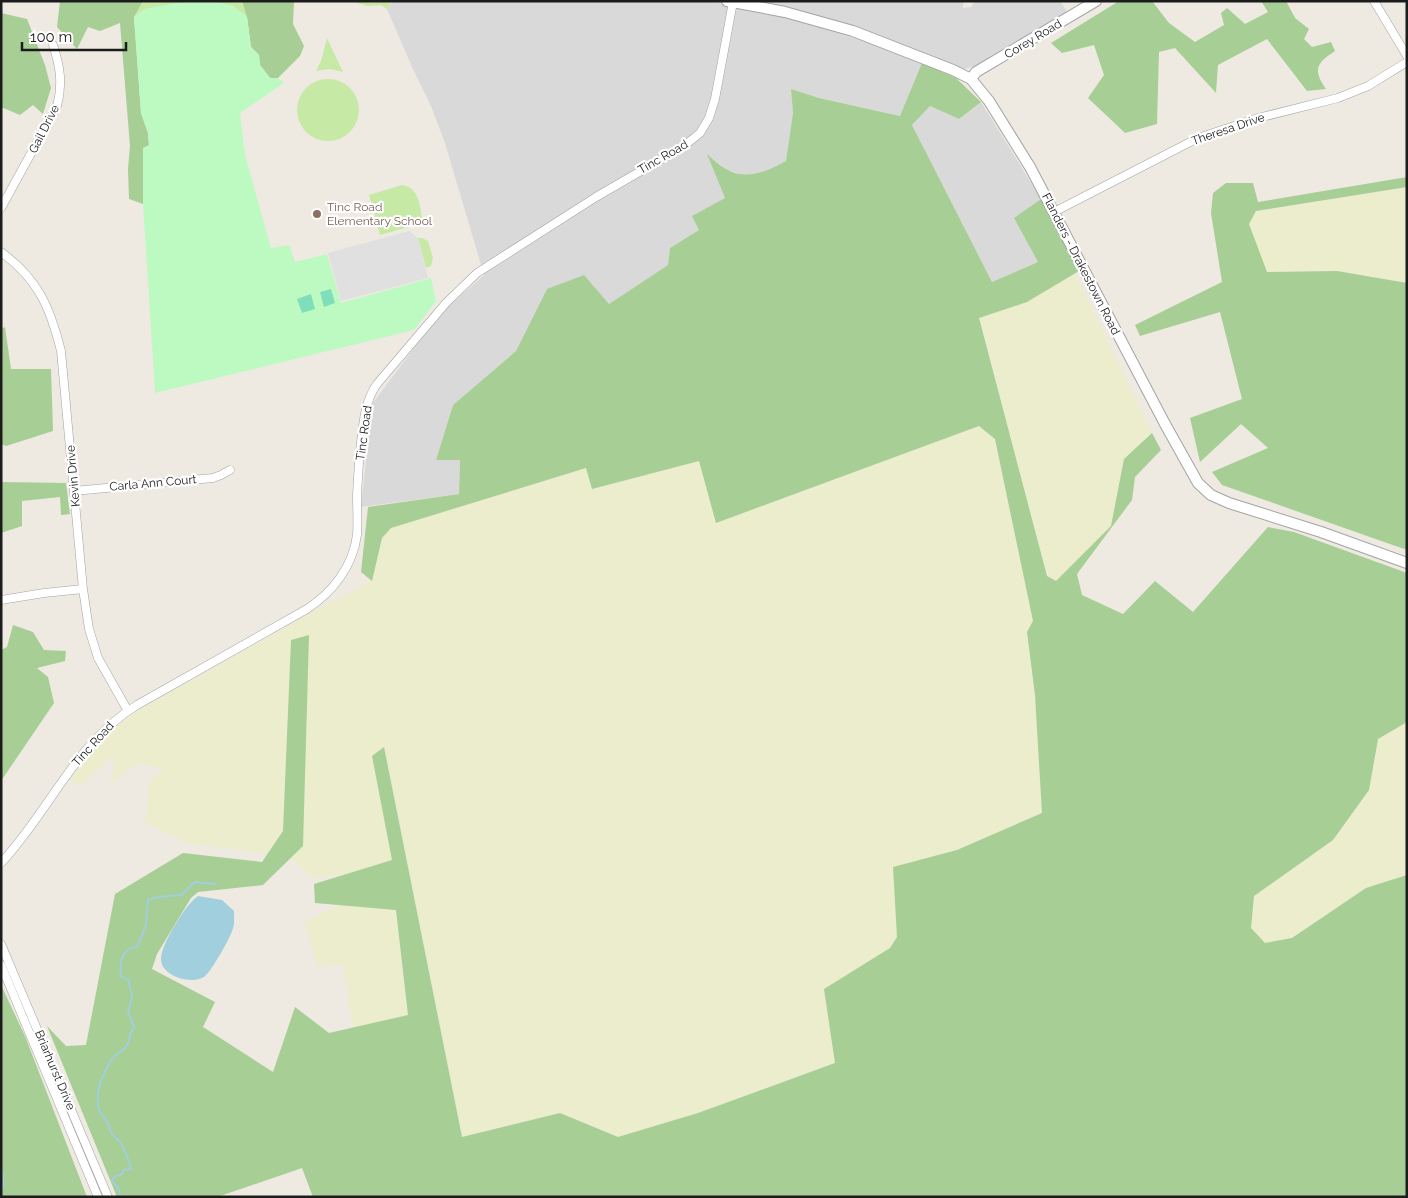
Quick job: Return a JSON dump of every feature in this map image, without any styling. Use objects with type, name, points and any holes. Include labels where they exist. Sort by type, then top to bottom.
[{"type":"street","name":"Corey Road","points":[[971,79],[976,72],[1096,1]]},
{"type":"street","points":[[1374,1],[1407,56]]},
{"type":"street","name":"Flanders - Drakestown Road","points":[[730,2],[785,12],[853,31],[953,70],[971,79],[1009,133],[1054,212],[1183,458],[1198,483],[1212,495],[1229,502],[1407,563]]},
{"type":"street","name":"Tinc Road","points":[[1,863],[89,745],[109,725],[128,711],[307,609],[324,597],[332,588],[347,567],[355,546],[363,420],[368,399],[377,384],[446,303],[477,273],[596,197],[684,146],[700,133],[709,118],[713,106],[730,2]]},
{"type":"street","name":"Gail Drive","points":[[1,208],[60,96],[61,75],[53,45]]},
{"type":"street","name":"Theresa Drive","points":[[1054,212],[1198,138],[1258,118],[1338,98],[1368,86],[1407,62]]},
{"type":"street","name":"Kevin Drive","points":[[1,252],[22,270],[36,287],[56,329],[61,351],[83,589],[91,638],[98,658],[128,711]]},
{"type":"street","name":"Carla Ann Court","points":[[74,491],[213,478],[230,470]]},
{"type":"street","points":[[1,600],[83,589]]},
{"type":"street","name":"Briarhurst Drive","points":[[1,944],[108,1197]]},
{"type":"street","name":"Briarhurst Drive","points":[[1,965],[98,1197]]},
{"type":"shaded area","points":[[392,1],[713,1],[792,19],[867,42],[922,63],[901,116],[819,98],[791,89],[793,113],[786,161],[770,171],[743,175],[727,170],[708,155],[725,198],[693,216],[700,230],[670,248],[668,265],[609,304],[547,289],[516,351],[453,405],[436,460],[460,460],[459,494],[361,507],[372,404],[423,336],[447,308],[484,275],[445,143],[431,106],[387,9]]},
{"type":"shaded area","points":[[755,1],[963,1],[963,8],[971,7],[975,1],[1060,1],[1068,13],[978,65],[964,69]]},
{"type":"shaded area","points":[[981,102],[1041,199],[1014,218],[1038,262],[992,282],[912,125],[930,106],[959,119]]},
{"type":"shaded area","points":[[409,231],[418,238],[428,278],[341,301],[328,253]]},
{"type":"green space","points":[[60,1],[143,1],[134,17],[141,113],[148,133],[149,146],[143,148],[143,204],[129,199],[128,169],[130,146],[120,23],[100,31],[88,27],[77,49],[57,27]]},
{"type":"green space","points":[[143,1],[189,1],[145,9],[134,17]]},
{"type":"green space","points":[[189,1],[211,1],[233,6],[247,17],[251,47],[259,55],[260,65],[270,78],[278,78],[284,83],[240,113],[245,155],[271,248],[289,245],[295,262],[327,254],[341,303],[431,278],[436,301],[414,330],[155,393],[143,204],[143,148],[149,145],[148,133],[141,113],[134,17],[145,9]]},
{"type":"green space","points":[[211,1],[242,1],[247,17],[233,6]]},
{"type":"green space","points":[[242,1],[294,1],[293,24],[304,46],[300,56],[278,78],[270,78],[260,65],[259,55],[251,47],[247,17]]},
{"type":"green space","points":[[352,1],[392,1],[387,9],[381,5],[367,6]]},
{"type":"green space","points":[[1119,1],[1152,1],[1169,23],[1195,42],[1224,25],[1221,13],[1227,8],[1245,24],[1268,12],[1261,1],[1286,1],[1295,18],[1309,29],[1304,39],[1312,47],[1331,42],[1335,51],[1324,59],[1318,67],[1319,76],[1326,89],[1307,91],[1267,39],[1218,65],[1216,93],[1175,48],[1159,52],[1157,124],[1125,133],[1088,98],[1104,75],[1094,45],[1062,53],[1051,43]]},
{"type":"green space","points":[[1,13],[27,19],[45,65],[51,88],[43,114],[33,105],[20,115],[1,107]]},
{"type":"green space","points":[[327,38],[343,72],[329,69],[316,71],[321,61]]},
{"type":"green space","points":[[922,63],[956,78],[981,102],[959,119],[930,106],[912,125],[992,282],[1038,262],[1014,218],[1041,199],[1079,271],[1027,302],[979,318],[1047,576],[1056,581],[1111,526],[1124,459],[1152,433],[1161,450],[1135,477],[1132,500],[1077,574],[1082,595],[1123,614],[1155,581],[1193,612],[1268,527],[1294,532],[1407,573],[1407,722],[1378,739],[1369,790],[1333,840],[1254,896],[1251,928],[1265,943],[1292,938],[1366,888],[1407,875],[1407,1197],[313,1197],[302,1168],[217,1197],[117,1197],[47,1026],[66,1046],[86,1045],[115,894],[183,853],[262,862],[283,831],[291,640],[309,635],[303,846],[263,885],[198,892],[191,898],[157,954],[152,969],[215,1002],[203,1027],[273,1072],[295,1007],[329,1033],[408,1015],[396,910],[315,903],[314,884],[392,860],[372,756],[384,747],[462,1137],[560,1113],[618,1137],[698,1113],[835,1063],[824,989],[890,948],[897,937],[893,867],[957,850],[1042,813],[1035,695],[1027,632],[1033,621],[995,439],[979,426],[716,523],[699,461],[592,489],[586,468],[391,528],[382,538],[372,581],[361,572],[368,507],[459,494],[460,460],[436,460],[453,405],[516,351],[547,289],[584,275],[609,304],[668,265],[670,248],[699,230],[692,216],[725,198],[707,154],[726,169],[733,173],[741,174],[765,171],[786,161],[793,113],[791,89],[819,98],[900,116]]},
{"type":"green space","points":[[322,79],[334,79],[350,88],[357,98],[359,110],[357,122],[350,132],[334,141],[322,141],[311,136],[302,127],[297,116],[297,104],[302,93],[311,84]]},
{"type":"green space","points":[[1407,177],[1407,187],[1256,211],[1249,224],[1267,272],[1337,271],[1407,283],[1407,550],[1222,485],[1212,472],[1268,448],[1241,424],[1200,462],[1190,418],[1242,399],[1220,312],[1140,336],[1135,325],[1222,282],[1211,213],[1213,193],[1226,183],[1253,183],[1258,202]]},
{"type":"green space","points":[[402,185],[412,189],[415,193],[422,218],[419,218],[416,225],[380,235],[369,195]]},
{"type":"green space","points":[[1407,187],[1407,283],[1337,271],[1266,272],[1249,224],[1256,211]]},
{"type":"green space","points":[[418,238],[428,241],[433,258],[431,266],[426,268]]},
{"type":"green space","points":[[1075,274],[1152,433],[1124,459],[1111,526],[1056,581],[1047,576],[979,318],[1027,302]]},
{"type":"green space","points":[[331,289],[335,303],[324,307],[320,292]]},
{"type":"green space","points":[[311,294],[315,309],[302,313],[297,299]]},
{"type":"green space","points":[[5,327],[11,369],[51,369],[53,431],[6,446],[1,444],[1,329]]},
{"type":"green space","points":[[979,426],[995,439],[1033,622],[1027,632],[1035,695],[1042,813],[957,850],[893,867],[897,937],[890,948],[824,989],[835,1063],[698,1113],[618,1137],[560,1113],[462,1137],[384,747],[372,756],[392,860],[349,873],[312,878],[291,858],[303,846],[308,635],[291,640],[283,831],[267,854],[188,843],[145,823],[150,781],[164,768],[137,763],[111,784],[115,754],[79,786],[69,780],[96,744],[130,715],[320,608],[372,581],[382,538],[391,528],[586,468],[593,489],[699,461],[716,523]]},
{"type":"green space","points":[[1,482],[66,483],[70,514],[61,515],[60,497],[22,501],[22,526],[1,533]]},
{"type":"green space","points":[[13,625],[33,632],[44,650],[66,651],[65,661],[37,668],[48,677],[54,703],[1,781],[1,650],[7,647]]},
{"type":"green space","points":[[1407,722],[1407,875],[1366,888],[1292,938],[1265,943],[1251,928],[1254,896],[1333,840],[1369,790],[1378,739]]},
{"type":"green space","points":[[339,905],[396,910],[408,1015],[353,1028],[343,964],[317,967],[305,922]]},
{"type":"green space","points":[[1,985],[25,1036],[87,1197],[1,1197]]},
{"type":"water","points":[[198,896],[222,900],[234,911],[234,926],[224,948],[207,974],[204,977],[192,980],[178,977],[166,970],[162,965],[161,955],[172,930],[187,907]]},
{"type":"waterway","points":[[120,1197],[119,1189],[112,1181],[113,1178],[122,1174],[124,1170],[131,1169],[131,1167],[121,1143],[110,1131],[108,1123],[100,1112],[98,1101],[99,1088],[104,1073],[114,1056],[124,1049],[128,1043],[134,1026],[128,1013],[132,994],[129,981],[121,976],[121,962],[128,950],[137,947],[146,925],[148,900],[181,895],[195,882],[216,884]]},
{"type":"waterway","points":[[1,1170],[4,1182],[1,1193]]},
{"type":"place","name":"Tinc Road Elementary School","points":[[317,214]]}]
